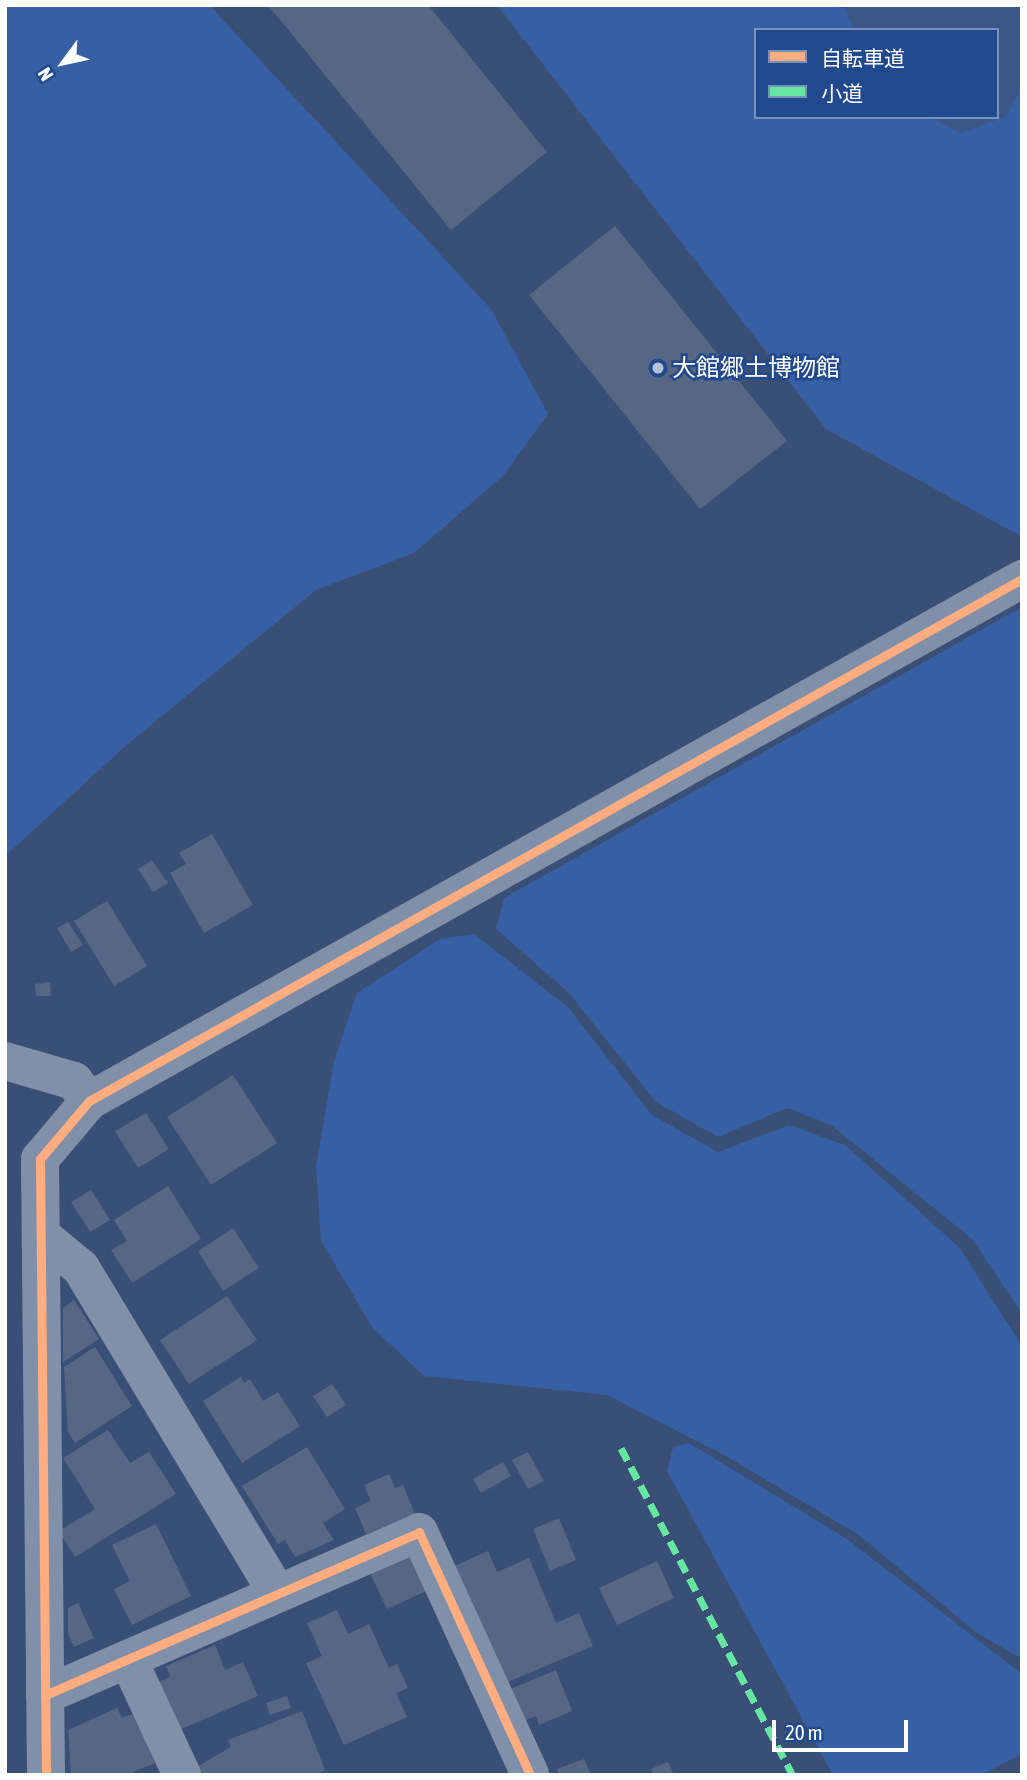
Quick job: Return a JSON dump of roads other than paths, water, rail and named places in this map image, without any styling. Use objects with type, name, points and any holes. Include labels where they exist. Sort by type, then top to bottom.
[{"type":"street","points":[[46,1775],[40,1159],[89,1101],[1022,579]]},
{"type":"street","points":[[5,1061],[74,1081],[89,1101]]},
{"type":"street","points":[[41,1235],[80,1268],[277,1594]]},
{"type":"street","points":[[45,1695],[419,1532],[530,1775]]},
{"type":"street","points":[[128,1658],[182,1775]]},
{"type":"place","name":"大館郷土博物館","points":[[658,368]]}]
